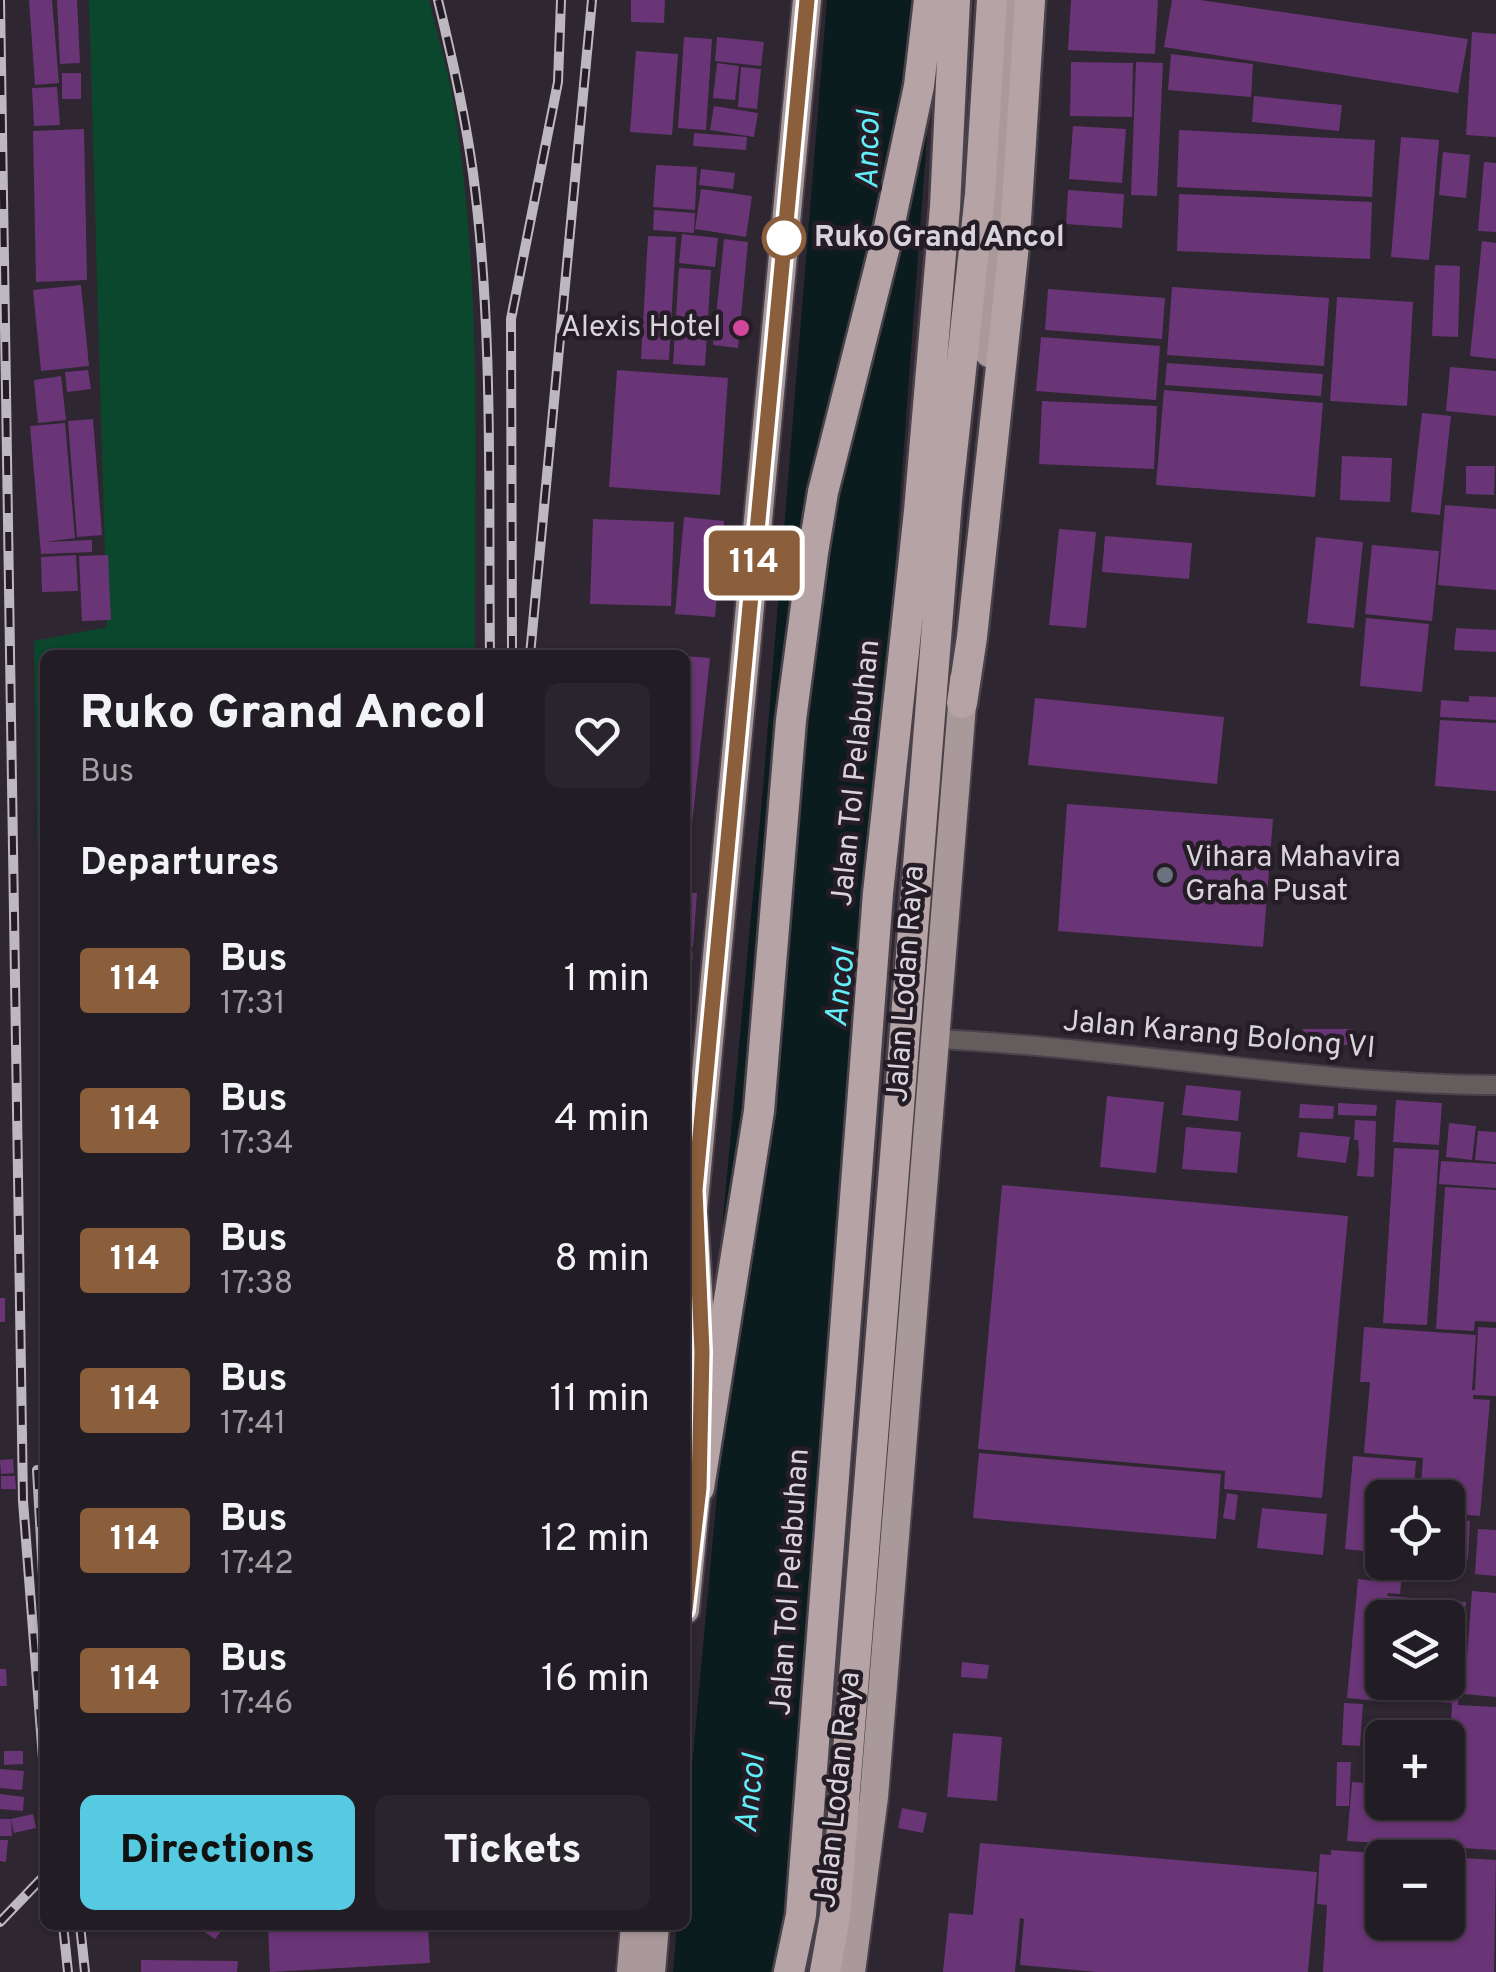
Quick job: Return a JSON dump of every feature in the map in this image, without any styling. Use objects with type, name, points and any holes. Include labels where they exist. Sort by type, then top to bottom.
[{"type":"highway","points":[[690,1243],[807,0]]},
{"type":"highway","points":[[690,1566],[721,1336],[759,1110],[791,720],[822,492],[885,246],[919,86],[929,0]]},
{"type":"highway","name":"Jalan Tol Pelabuhan","points":[[789,1972],[801,1914],[878,893],[920,511],[945,207],[956,0]]},
{"type":"highway","points":[[825,1972],[836,1916],[947,500],[980,194],[992,0]]},
{"type":"highway","name":"Jalan Lodan Raya","points":[[851,1972],[874,1798],[937,1039],[1001,209],[1012,0]]},
{"type":"highway","points":[[962,703],[1015,236],[1030,0]]},
{"type":"highway","points":[[693,1211],[702,1352],[699,1488]]},
{"type":"highway","points":[[631,1972],[635,1930]]},
{"type":"highway","points":[[651,1972],[655,1930]]},
{"type":"street","name":"Jalan Karang Bolong VI","points":[[937,1039],[1268,1071],[1496,1085]]},
{"type":"green space","points":[[89,0],[429,0],[451,89],[469,229],[475,371],[475,650],[40,650],[40,1010],[34,641],[107,627]]},
{"type":"water","name":"Ancol","points":[[827,0],[937,0],[788,1916],[777,1972],[673,1972],[677,1930],[690,1930],[690,1788],[729,1364],[723,1218],[763,788]]},
{"type":"building","points":[[29,0],[52,0],[59,83],[35,85]]},
{"type":"building","points":[[57,0],[77,0],[80,63],[60,64]]},
{"type":"building","points":[[631,0],[665,0],[664,23],[631,22]]},
{"type":"building","points":[[1071,0],[1158,0],[1155,54],[1068,50]]},
{"type":"building","points":[[1172,0],[1200,0],[1468,39],[1458,93],[1164,47]]},
{"type":"building","points":[[1472,32],[1496,34],[1496,137],[1466,135]]},
{"type":"building","points":[[684,37],[712,39],[706,130],[678,128]]},
{"type":"building","points":[[717,37],[764,42],[761,66],[715,61]]},
{"type":"building","points":[[636,51],[678,54],[672,135],[630,132]]},
{"type":"building","points":[[1171,54],[1253,64],[1251,97],[1168,90]]},
{"type":"building","points":[[1071,62],[1133,63],[1132,117],[1070,116]]},
{"type":"building","points":[[1136,62],[1163,63],[1157,196],[1131,195]]},
{"type":"building","points":[[717,63],[739,66],[735,100],[713,98]]},
{"type":"building","points":[[741,67],[761,69],[757,109],[738,107]]},
{"type":"building","points":[[62,73],[81,73],[81,99],[62,99]]},
{"type":"building","points":[[57,87],[60,125],[34,126],[32,88]]},
{"type":"building","points":[[1254,96],[1342,105],[1339,131],[1252,122]]},
{"type":"building","points":[[714,106],[758,113],[754,137],[710,130]]},
{"type":"building","points":[[1073,126],[1126,129],[1122,183],[1069,179]]},
{"type":"building","points":[[84,129],[87,280],[36,282],[33,131]]},
{"type":"building","points":[[1179,130],[1375,140],[1372,197],[1177,187]]},
{"type":"building","points":[[694,133],[747,137],[746,150],[693,146]]},
{"type":"building","points":[[1401,137],[1439,140],[1429,260],[1391,257]]},
{"type":"building","points":[[1443,152],[1470,155],[1466,198],[1439,195]]},
{"type":"building","points":[[1484,162],[1496,163],[1496,232],[1478,231]]},
{"type":"building","points":[[656,165],[697,167],[695,210],[653,207]]},
{"type":"building","points":[[701,169],[735,173],[733,189],[699,185]]},
{"type":"building","points":[[701,189],[752,196],[746,237],[695,229]]},
{"type":"building","points":[[1068,190],[1124,194],[1122,228],[1066,224]]},
{"type":"building","points":[[1179,194],[1372,202],[1370,259],[1177,251]]},
{"type":"building","points":[[654,210],[695,213],[694,233],[653,230]]},
{"type":"building","points":[[682,234],[718,238],[715,267],[679,263]]},
{"type":"building","points":[[648,236],[676,237],[669,360],[641,359]]},
{"type":"building","points":[[724,239],[748,242],[738,348],[713,345]]},
{"type":"building","points":[[1482,241],[1496,243],[1496,359],[1470,356]]},
{"type":"building","points":[[1435,265],[1460,266],[1458,337],[1432,336]]},
{"type":"building","points":[[679,268],[711,270],[705,366],[673,364]]},
{"type":"building","points":[[81,285],[89,366],[41,371],[33,290]]},
{"type":"building","points":[[1172,287],[1329,298],[1324,366],[1167,355]]},
{"type":"building","points":[[1048,289],[1165,298],[1162,339],[1045,330]]},
{"type":"building","points":[[1337,297],[1413,302],[1407,406],[1330,401]]},
{"type":"building","points":[[1041,337],[1160,346],[1156,400],[1036,391]]},
{"type":"building","points":[[1167,363],[1323,374],[1321,396],[1165,385]]},
{"type":"building","points":[[1450,367],[1496,371],[1496,416],[1446,411]]},
{"type":"building","points":[[88,370],[91,389],[67,392],[65,372]]},
{"type":"building","points":[[617,370],[728,378],[720,495],[609,487]]},
{"type":"building","points":[[61,376],[66,420],[38,423],[34,380]]},
{"type":"building","points":[[1164,390],[1323,403],[1315,497],[1156,485]]},
{"type":"building","points":[[1042,401],[1157,406],[1154,469],[1039,464]]},
{"type":"building","points":[[1422,413],[1451,416],[1440,515],[1411,512]]},
{"type":"building","points":[[93,419],[102,535],[77,537],[68,421]]},
{"type":"building","points":[[65,423],[75,538],[45,542],[92,540],[92,552],[41,554],[30,426]]},
{"type":"building","points":[[1342,456],[1392,458],[1390,502],[1340,500]]},
{"type":"building","points":[[1466,466],[1495,466],[1494,495],[1466,494]]},
{"type":"building","points":[[1445,505],[1496,509],[1496,590],[1438,585]]},
{"type":"building","points":[[684,517],[724,521],[715,617],[675,614]]},
{"type":"building","points":[[593,519],[674,522],[671,606],[590,604]]},
{"type":"building","points":[[1059,529],[1096,532],[1086,628],[1049,625]]},
{"type":"building","points":[[1105,536],[1192,543],[1189,579],[1102,572]]},
{"type":"building","points":[[1316,537],[1363,542],[1354,628],[1307,623]]},
{"type":"building","points":[[1372,545],[1439,551],[1432,621],[1365,614]]},
{"type":"building","points":[[76,555],[78,591],[42,592],[41,557]]},
{"type":"building","points":[[108,555],[111,620],[82,621],[79,556]]},
{"type":"building","points":[[1366,618],[1429,624],[1422,692],[1360,686]]},
{"type":"building","points":[[1456,628],[1496,630],[1496,652],[1454,650]]},
{"type":"building","points":[[690,656],[710,658],[690,843]]},
{"type":"building","points":[[1469,696],[1496,697],[1496,720],[1440,717],[1441,700],[1469,702]]},
{"type":"building","points":[[1035,698],[1224,717],[1217,784],[1028,765]]},
{"type":"building","points":[[1440,720],[1496,723],[1496,791],[1435,786]]},
{"type":"building","name":"Vihara Mahavira Graha Pusat","points":[[1067,804],[1273,819],[1263,947],[1058,931]]},
{"type":"building","points":[[690,892],[697,893],[690,947]]},
{"type":"building","points":[[1303,1029],[1353,1029],[1353,1045],[1303,1045]]},
{"type":"building","points":[[1186,1085],[1241,1091],[1238,1121],[1182,1115]]},
{"type":"building","points":[[1107,1096],[1164,1102],[1156,1173],[1100,1167]]},
{"type":"building","points":[[1396,1100],[1442,1103],[1439,1145],[1393,1142]]},
{"type":"building","points":[[1338,1103],[1377,1105],[1376,1116],[1338,1115]]},
{"type":"building","points":[[1300,1104],[1334,1106],[1333,1119],[1299,1118]]},
{"type":"building","points":[[1355,1120],[1376,1121],[1374,1177],[1357,1176]]},
{"type":"building","points":[[1449,1123],[1476,1126],[1472,1160],[1446,1157]]},
{"type":"building","points":[[1186,1127],[1241,1132],[1237,1173],[1182,1169]]},
{"type":"building","points":[[1478,1131],[1496,1132],[1496,1162],[1475,1160]]},
{"type":"building","points":[[1300,1132],[1350,1137],[1346,1163],[1297,1157]]},
{"type":"building","points":[[1394,1148],[1439,1150],[1427,1325],[1383,1323]]},
{"type":"building","points":[[1441,1161],[1496,1164],[1496,1188],[1439,1184]]},
{"type":"building","points":[[1002,1185],[1348,1216],[1322,1498],[1224,1489],[1225,1471],[978,1449]]},
{"type":"building","points":[[1445,1187],[1496,1190],[1496,1322],[1475,1321],[1474,1331],[1436,1329]]},
{"type":"building","points":[[0,1298],[5,1298],[5,1322],[0,1322]]},
{"type":"building","points":[[1364,1327],[1476,1335],[1475,1390],[1478,1327],[1496,1328],[1496,1396],[1473,1395],[1473,1399],[1490,1400],[1480,1516],[1465,1515],[1465,1480],[1421,1480],[1423,1458],[1364,1453],[1370,1382],[1360,1382]]},
{"type":"building","points":[[979,1453],[1221,1474],[1216,1539],[973,1518]]},
{"type":"building","points":[[1353,1456],[1416,1461],[1414,1480],[1365,1480],[1365,1551],[1345,1549]]},
{"type":"building","points":[[13,1459],[14,1473],[1,1474],[0,1460]]},
{"type":"building","points":[[1,1476],[15,1476],[16,1489],[1,1489]]},
{"type":"building","points":[[1227,1493],[1238,1495],[1235,1520],[1223,1518]]},
{"type":"building","points":[[1262,1508],[1327,1514],[1323,1555],[1257,1548]]},
{"type":"building","points":[[1465,1521],[1470,1521],[1465,1559]]},
{"type":"building","points":[[1478,1529],[1496,1530],[1496,1576],[1475,1574]]},
{"type":"building","points":[[1358,1579],[1401,1580],[1400,1594],[1387,1596],[1440,1600],[1365,1600],[1365,1700],[1347,1698]]},
{"type":"building","points":[[1472,1591],[1496,1593],[1496,1697],[1465,1694]]},
{"type":"building","points":[[962,1662],[989,1665],[987,1679],[961,1677]]},
{"type":"building","points":[[0,1669],[6,1669],[7,1686],[0,1686]]},
{"type":"building","points":[[1409,1700],[1458,1700],[1458,1705],[1496,1707],[1496,1850],[1465,1848],[1465,1840],[1347,1841],[1352,1782],[1365,1783],[1365,1820],[1465,1820],[1465,1720],[1451,1720],[1452,1703]]},
{"type":"building","points":[[1344,1703],[1363,1704],[1360,1746],[1342,1745]]},
{"type":"building","points":[[953,1733],[1002,1737],[997,1801],[947,1797]]},
{"type":"building","points":[[4,1751],[23,1751],[23,1764],[4,1765]]},
{"type":"building","points":[[1337,1762],[1351,1762],[1349,1806],[1336,1806]]},
{"type":"building","points":[[0,1769],[24,1771],[22,1790],[0,1788]]},
{"type":"building","points":[[0,1794],[24,1797],[23,1811],[0,1809]]},
{"type":"building","points":[[902,1808],[927,1813],[923,1833],[898,1828]]},
{"type":"building","points":[[33,1814],[36,1828],[14,1833],[11,1819]]},
{"type":"building","points":[[0,1819],[11,1819],[12,1836],[0,1836]]},
{"type":"building","points":[[0,1840],[8,1840],[6,1862],[0,1861]]},
{"type":"building","points":[[980,1843],[1317,1872],[1308,1972],[1097,1972],[1020,1965],[1024,1919],[1020,1918],[1015,1972],[943,1972],[949,1913],[973,1915]]},
{"type":"building","points":[[1331,1850],[1365,1852],[1365,1940],[1465,1940],[1465,1858],[1496,1860],[1494,1972],[1323,1972],[1327,1905],[1317,1904],[1320,1854],[1331,1855]]},
{"type":"building","points":[[202,1930],[222,1930],[215,1939]]},
{"type":"building","points":[[268,1930],[428,1930],[430,1963],[270,1972]]},
{"type":"building","points":[[141,1960],[238,1961],[237,1972],[141,1972]]},
{"type":"railway","points":[[0,0],[23,1501],[40,1720]]},
{"type":"railway","points":[[438,0],[466,129],[480,233],[489,414],[490,650]]},
{"type":"railway","points":[[512,650],[511,319],[558,82],[561,0]]},
{"type":"railway","points":[[530,650],[592,0]]},
{"type":"railway","points":[[37,1470],[40,1522]]},
{"type":"railway","points":[[0,1922],[40,1880]]},
{"type":"railway","points":[[64,1930],[68,1972]]},
{"type":"railway","points":[[81,1930],[85,1972]]},
{"type":"bus line","name":"114","points":[[690,1566],[699,1488],[702,1352],[693,1211],[807,0]]},
{"type":"place","name":"Ruko Grand Ancol","points":[[784,238]]},
{"type":"place","name":"Alexis Hotel","points":[[741,328]]},
{"type":"place","name":"Vihara Mahavira Graha Pusat","points":[[1165,875]]}]
